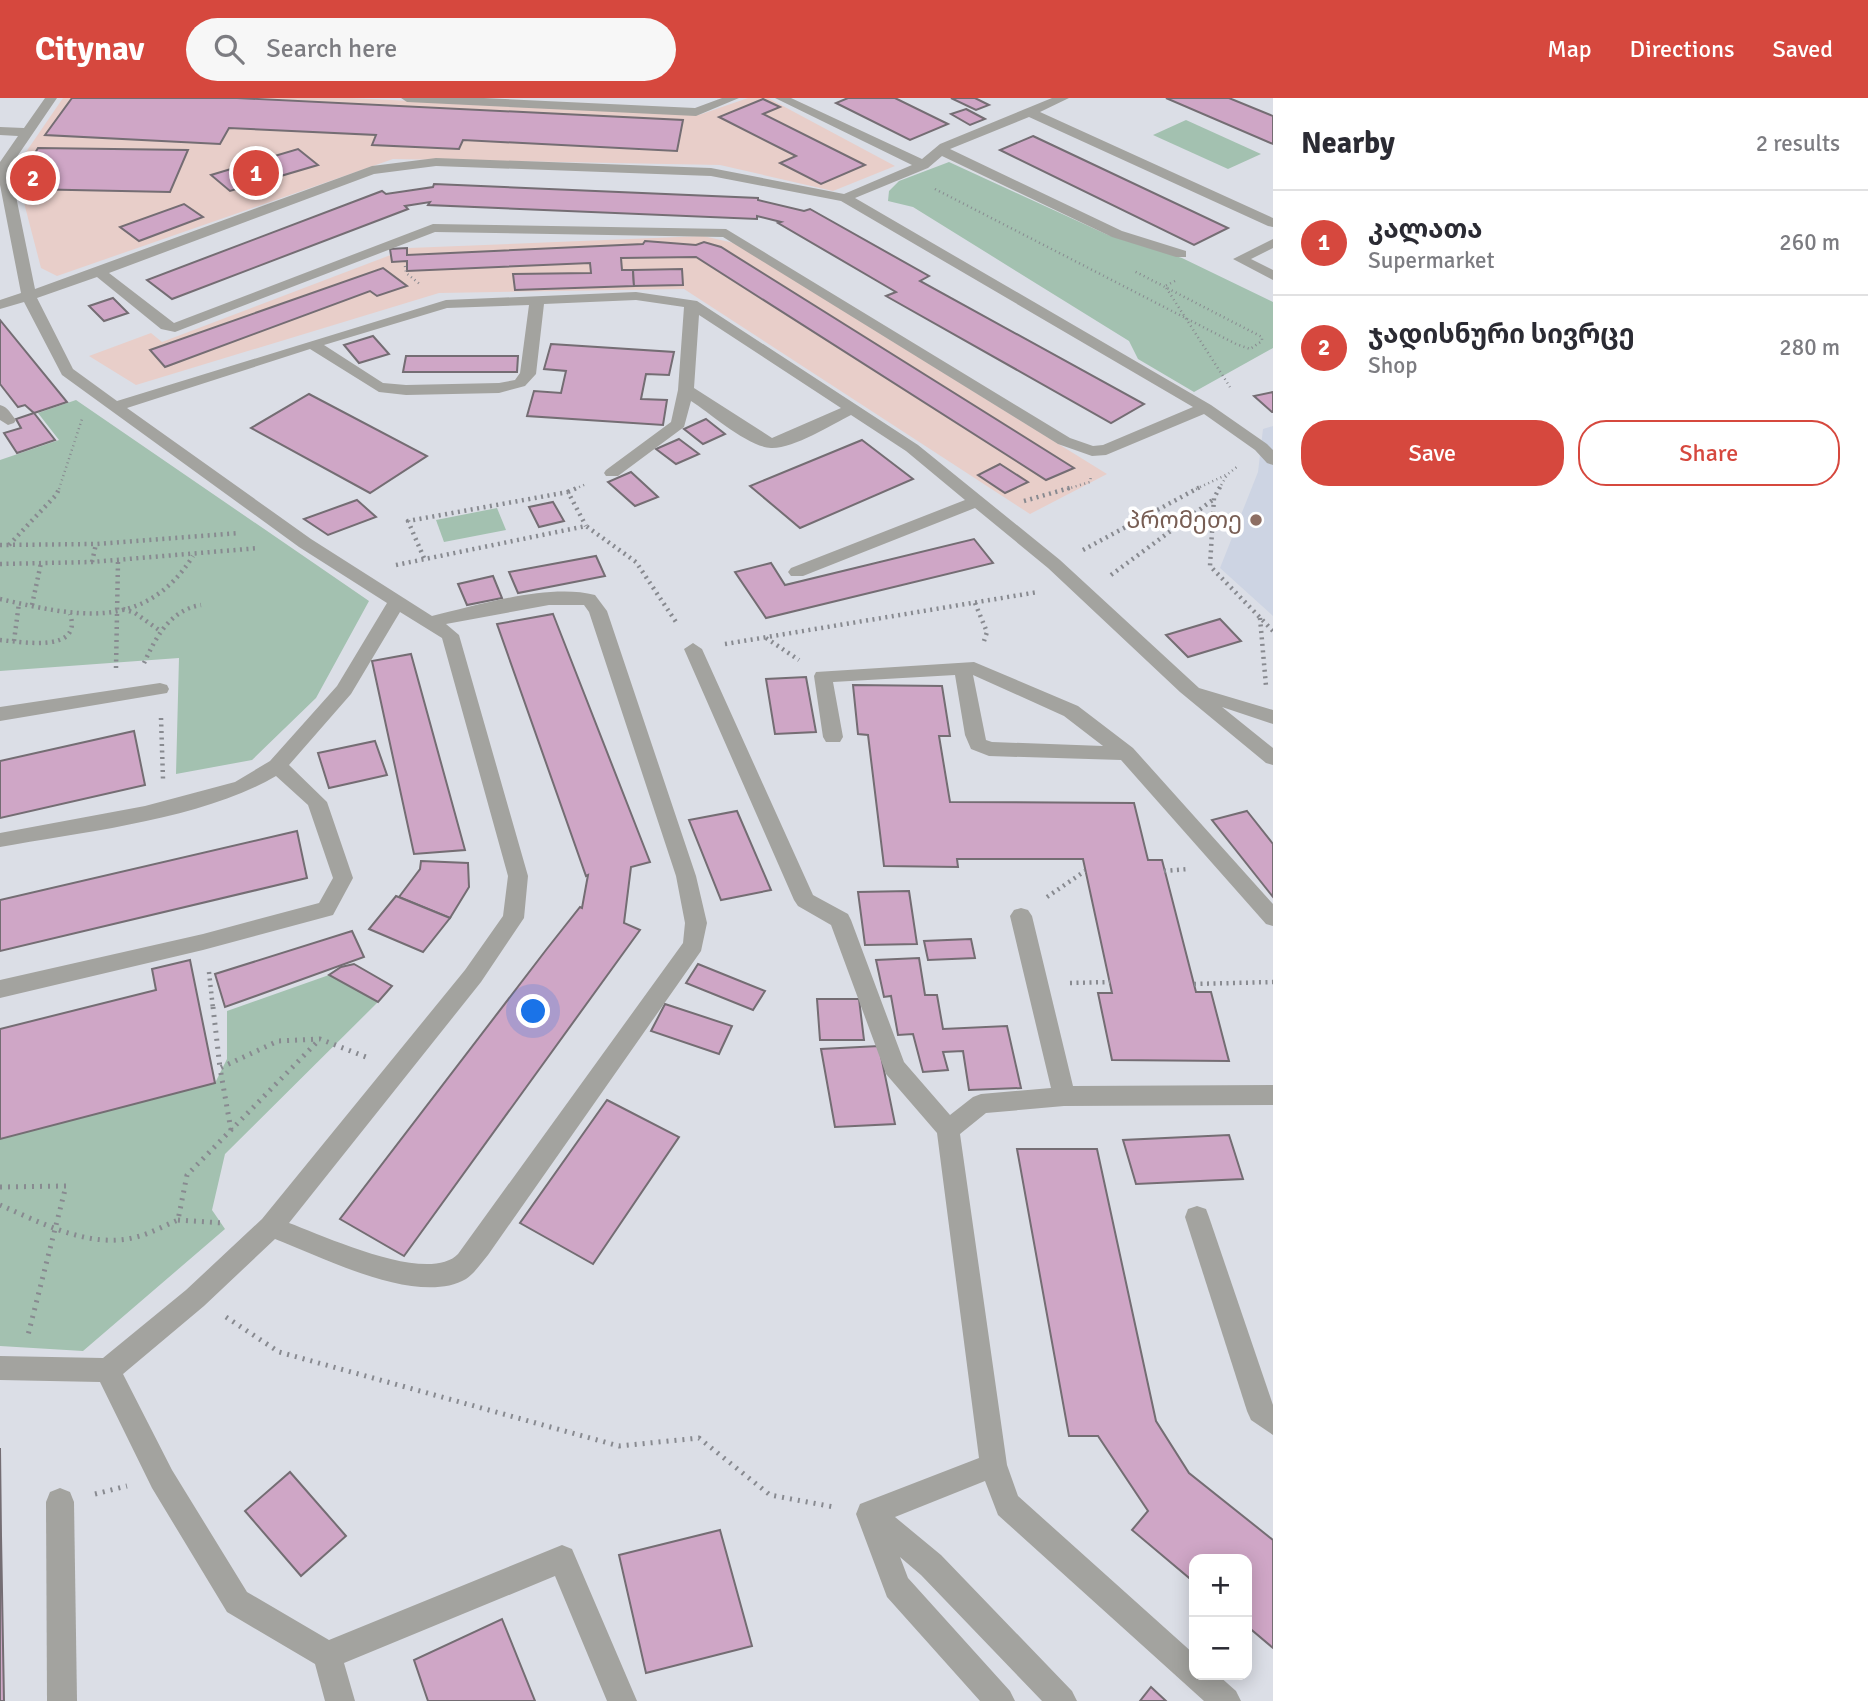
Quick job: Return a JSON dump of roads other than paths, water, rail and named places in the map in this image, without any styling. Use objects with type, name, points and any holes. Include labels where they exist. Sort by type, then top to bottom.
[{"type":"street","points":[[0,1367],[108,1370],[195,1298],[271,1227],[473,976],[513,918],[518,876],[450,635],[305,543],[67,372],[29,297],[2,167],[51,98]]},
{"type":"street","points":[[407,98],[696,112],[733,98]]},
{"type":"street","points":[[845,198],[923,165],[941,150],[1063,98]]},
{"type":"street","points":[[791,99],[923,165]]},
{"type":"street","points":[[1030,112],[1273,223]]},
{"type":"street","points":[[0,131],[26,132]]},
{"type":"street","points":[[941,150],[1117,234],[1181,254]]},
{"type":"street","points":[[0,305],[99,272],[372,170],[436,162],[711,172],[845,198],[1205,408],[1257,444],[1273,460]]},
{"type":"street","points":[[99,272],[166,326],[175,328],[433,228],[726,233],[1064,441],[1092,450],[1106,450],[1205,408]]},
{"type":"street","points":[[1273,243],[1240,260],[1273,276]]},
{"type":"street","points":[[116,406],[446,304],[636,296],[692,304],[912,447],[1054,564],[1187,688],[1273,758]]},
{"type":"street","points":[[312,344],[379,387],[406,390],[499,388],[520,383],[528,374],[537,301]]},
{"type":"street","points":[[612,473],[678,424],[686,390],[692,304]]},
{"type":"street","points":[[686,390],[759,439],[771,443],[783,441],[852,409]]},
{"type":"street","points":[[797,572],[978,501]]},
{"type":"street","points":[[271,1227],[393,1272],[425,1276],[452,1274],[465,1265],[479,1247],[692,945],[696,923],[686,876],[598,611],[589,599],[561,597],[430,622]]},
{"type":"street","points":[[0,841],[164,808],[241,787],[277,766],[344,690],[397,602]]},
{"type":"street","points":[[693,649],[805,900],[840,920],[894,1067],[948,1130],[993,1465],[1008,1505],[1189,1669]]},
{"type":"street","points":[[969,668],[978,744],[989,749],[1126,753]]},
{"type":"street","points":[[833,737],[823,676],[969,668],[1071,711],[1126,753],[1273,918]]},
{"type":"street","points":[[1187,688],[1271,716]]},
{"type":"street","points":[[0,714],[160,689]]},
{"type":"street","points":[[0,989],[203,942],[326,909],[343,878],[317,802],[277,766]]},
{"type":"street","points":[[1021,916],[1064,1096]]},
{"type":"street","points":[[948,1130],[981,1104],[1064,1096],[1273,1095]]},
{"type":"street","points":[[1197,1217],[1260,1411],[1273,1422]]},
{"type":"street","points":[[108,1370],[162,1479],[237,1602],[327,1655],[340,1701]]},
{"type":"street","points":[[870,1514],[993,1465]]},
{"type":"street","points":[[60,1502],[62,1701]]},
{"type":"street","points":[[870,1514],[897,1587],[1000,1701]]},
{"type":"street","points":[[870,1514],[931,1565],[1062,1701]]},
{"type":"street","points":[[327,1655],[562,1559],[622,1701]]},
{"type":"street","points":[[1202,1680],[1226,1701]]},
{"type":"place","name":"კალათა","points":[[256,173]]},
{"type":"place","name":"ჯადისნური სივრცე","points":[[33,178]]},
{"type":"place","name":"პრომეთე","points":[[1256,520]]}]
